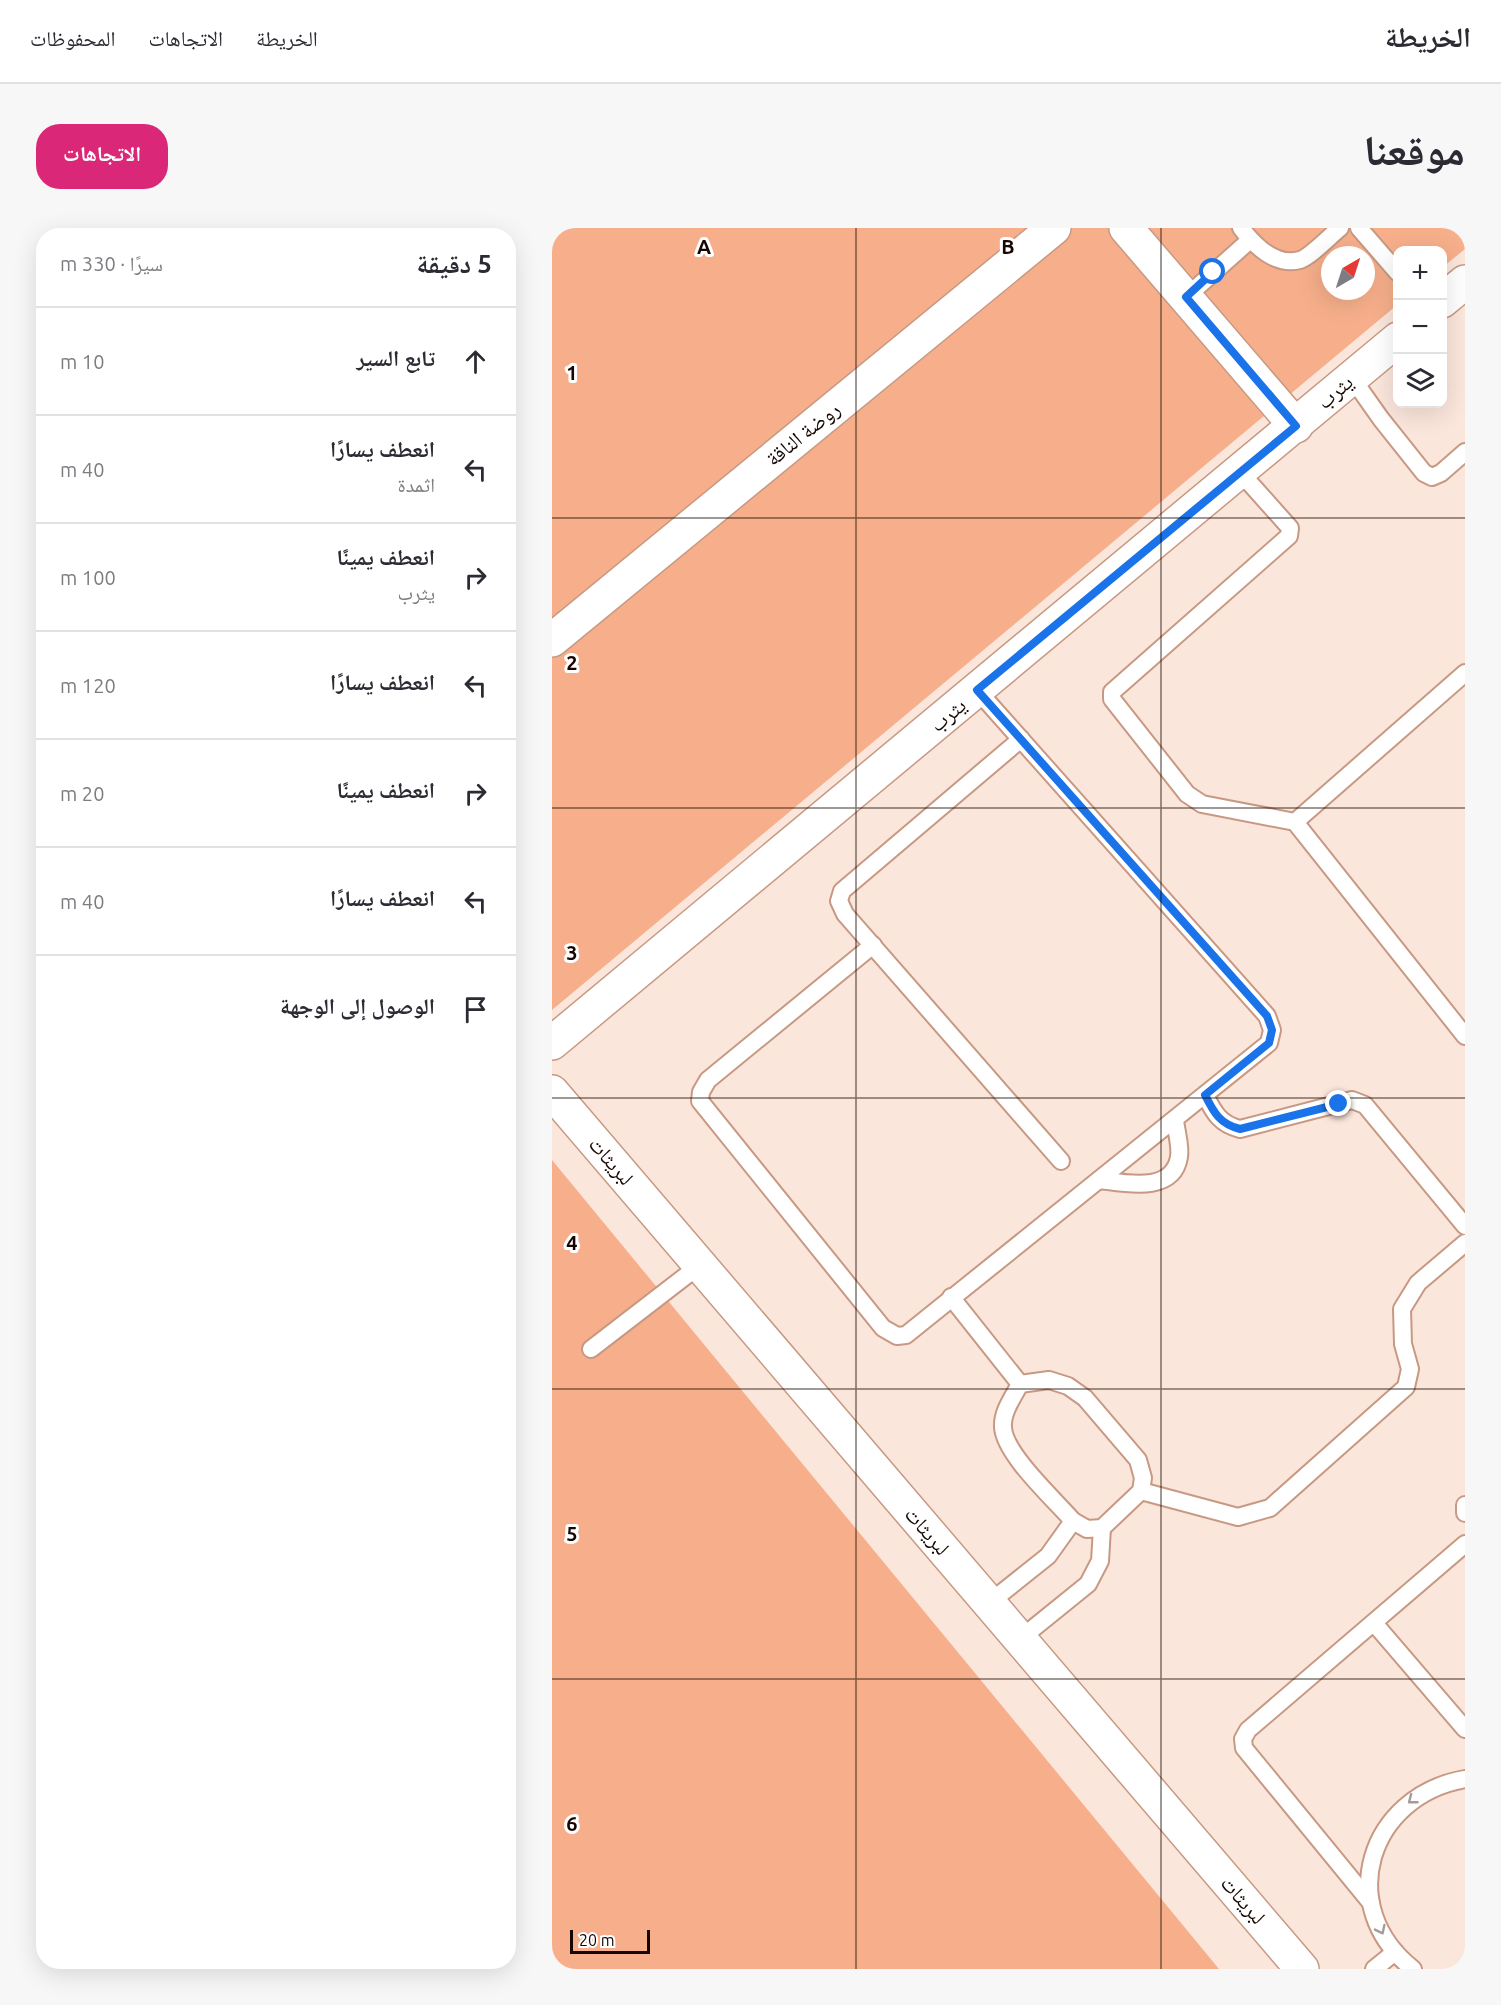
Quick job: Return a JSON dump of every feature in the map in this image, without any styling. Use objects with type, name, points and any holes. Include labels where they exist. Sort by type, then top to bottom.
[{"type":"street","name":"روضة الناقة","points":[[552,640],[1054,228]]},
{"type":"street","points":[[1126,228],[1296,426]]},
{"type":"street","points":[[1444,300],[1465,282]]},
{"type":"street","name":"يثرب","points":[[552,1043],[1393,343]]},
{"type":"street","name":"لبريثات","points":[[552,1092],[1302,1969]]},
{"type":"lane","points":[[1186,297],[1246,234],[1279,259],[1300,260],[1340,228]]},
{"type":"lane","points":[[1359,228],[1393,267]]},
{"type":"lane","points":[[1352,378],[1424,473],[1432,477],[1441,473],[1465,452]]},
{"type":"lane","points":[[1240,472],[1290,528],[1288,537],[1111,695],[1187,794],[1202,804],[1295,822],[1465,1036]]},
{"type":"lane","points":[[1295,822],[1465,673]]},
{"type":"lane","points":[[873,945],[708,1080],[701,1092],[700,1101],[884,1328],[897,1336],[906,1335],[1269,1043],[1272,1030],[1267,1016],[977,690]]},
{"type":"lane","points":[[1021,739],[842,891],[839,901],[845,914],[1061,1161]]},
{"type":"lane","points":[[1205,1095],[1216,1116],[1227,1126],[1240,1129],[1352,1100],[1365,1105],[1465,1226]]},
{"type":"lane","points":[[1099,1180],[1140,1185],[1162,1180],[1173,1170],[1179,1156],[1174,1120]]},
{"type":"lane","points":[[1141,1491],[1238,1517],[1270,1508],[1406,1387],[1410,1369],[1403,1344],[1402,1309],[1418,1283],[1465,1243]]},
{"type":"lane","points":[[591,1350],[700,1265]]},
{"type":"lane","points":[[951,1298],[1020,1384]]},
{"type":"lane","points":[[1049,1380],[1068,1386],[1085,1398],[1138,1460],[1143,1478],[1141,1491],[1102,1528],[1087,1529],[1073,1521],[1012,1450],[1003,1429],[1005,1413],[1020,1384],[1049,1380]]},
{"type":"lane","points":[[1465,1505],[1465,1513]]},
{"type":"lane","points":[[989,1603],[1048,1556],[1073,1521]]},
{"type":"lane","points":[[1020,1639],[1088,1584],[1100,1560],[1102,1528]]},
{"type":"lane","points":[[1371,1903],[1244,1748],[1243,1739],[1248,1730],[1465,1544]]},
{"type":"lane","points":[[1374,1623],[1465,1729]]},
{"type":"lane","points":[[1413,1969],[1395,1952],[1378,1924],[1371,1903],[1372,1858],[1380,1838],[1392,1819],[1407,1803],[1426,1790],[1465,1779]]},
{"type":"lane","points":[[1374,1969],[1395,1952]]},
{"type":"shaded area","points":[[552,228],[1465,228],[1465,249],[1447,264],[1447,246],[1393,246],[1393,308],[552,1010]]},
{"type":"shaded area","points":[[552,1160],[1219,1969],[552,1969]]},
{"type":"route","points":[[1213,272],[1186,297],[1296,426],[977,690],[1267,1016],[1272,1030],[1269,1043],[1205,1095],[1216,1116],[1227,1126],[1240,1129],[1339,1104]]}]
